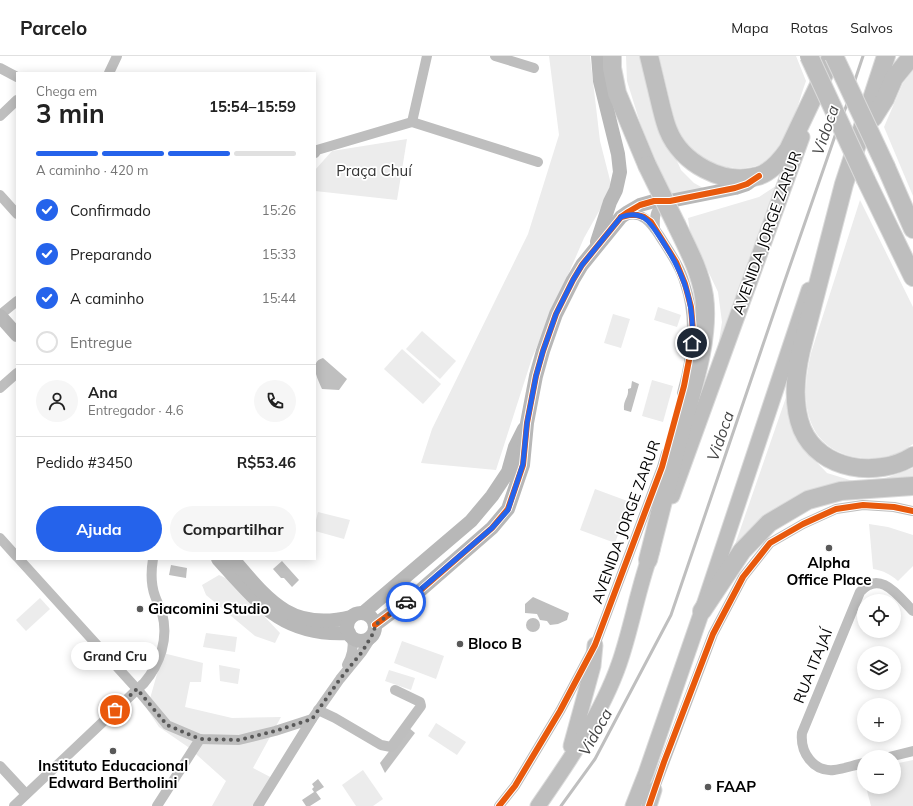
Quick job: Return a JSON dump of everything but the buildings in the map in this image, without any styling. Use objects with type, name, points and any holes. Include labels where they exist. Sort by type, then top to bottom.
[{"type":"highway","points":[[612,56],[612,68],[617,93],[647,165],[693,259],[704,296],[705,318],[703,340],[693,386],[648,560]]},
{"type":"highway","points":[[649,56],[667,130],[682,153],[705,170],[718,175],[738,178],[759,176],[775,165],[788,150],[831,60]]},
{"type":"highway","points":[[808,56],[913,276]]},
{"type":"highway","points":[[886,56],[844,184],[797,370],[797,410],[802,429],[815,447],[823,455],[843,465],[868,469],[881,468],[895,465],[913,456]]},
{"type":"highway","points":[[860,137],[885,99],[894,78],[912,56]]},
{"type":"highway","points":[[831,60],[887,171],[913,229]]},
{"type":"highway","points":[[887,171],[913,210]]},
{"type":"highway","points":[[702,611],[742,551],[769,523],[808,500],[841,490],[913,486]]},
{"type":"main road","name":"AVENIDA JORGE ZARUR","points":[[538,806],[565,767],[606,696],[619,663],[648,560],[831,60]]},
{"type":"main road","points":[[633,806],[646,773],[702,611],[844,184]]},
{"type":"main road","points":[[565,767],[593,666],[595,644]]},
{"type":"main road","points":[[649,806],[654,790]]},
{"type":"street","points":[[109,72],[117,56]]},
{"type":"street","points":[[412,122],[427,56]]},
{"type":"street","points":[[495,56],[534,68]]},
{"type":"street","points":[[595,248],[610,202],[616,190],[620,172],[618,154],[600,81],[598,56]]},
{"type":"street","points":[[0,68],[16,76]]},
{"type":"street","points":[[0,116],[16,101]]},
{"type":"street","points":[[316,152],[412,122],[538,162]]},
{"type":"street","points":[[655,229],[654,220],[656,212],[661,204],[735,188],[747,184],[759,176]]},
{"type":"street","points":[[0,195],[16,213]]},
{"type":"street","points":[[219,560],[261,605],[280,619],[313,632],[350,636],[358,641],[365,641],[373,631],[492,528],[508,510],[523,464],[527,423],[541,358],[556,314],[573,280],[595,248],[621,217],[640,205],[654,201],[670,201]]},
{"type":"street","name":"AVENIDA JORGE ZARUR","points":[[500,806],[515,786],[560,712],[595,644],[662,467],[684,386],[693,331],[691,307],[685,284],[676,262],[651,222],[644,217],[636,215],[621,217]]},
{"type":"street","points":[[16,302],[0,316],[16,334]]},
{"type":"street","points":[[0,388],[16,374]]},
{"type":"street","points":[[340,679],[351,656],[353,643],[347,626],[357,615],[470,521],[492,496],[508,472],[515,447],[527,423]]},
{"type":"street","points":[[492,496],[500,498],[504,501],[508,510]]},
{"type":"street","points":[[654,790],[713,634],[743,576],[770,543],[803,524],[836,509],[864,505],[894,507],[913,511]]},
{"type":"street","points":[[0,538],[16,556]]},
{"type":"street","points":[[20,560],[137,689],[167,725],[200,739],[239,740],[275,731],[312,719]]},
{"type":"street","points":[[14,806],[137,689],[150,676],[155,668],[164,642],[164,624],[155,595],[152,578],[153,560]]},
{"type":"street","points":[[234,560],[266,598],[289,613],[319,621],[341,620],[357,615],[371,617],[373,631],[362,652],[340,679],[312,719],[258,806]]},
{"type":"street","name":"RUA ITAJAÍ","points":[[857,765],[833,770],[820,768],[806,756],[802,745],[802,733],[860,592],[870,584],[883,584],[891,588],[913,611]]},
{"type":"street","points":[[318,710],[335,718],[381,745],[391,747],[421,706],[420,702],[394,690]]},
{"type":"street","points":[[157,806],[200,739]]},
{"type":"street","points":[[901,754],[913,751]]},
{"type":"street","points":[[0,766],[26,794]]},
{"type":"green space","points":[[549,56],[590,56],[600,141],[612,188],[584,238],[532,358],[496,470],[421,463],[432,429],[528,234],[559,135]]},
{"type":"green space","points":[[626,56],[644,56],[664,131],[681,170],[694,183],[705,189],[673,197],[646,142],[627,81]]},
{"type":"green space","points":[[659,56],[796,56],[806,81],[791,126],[779,150],[762,164],[741,168],[719,165],[699,155],[686,142],[676,126]]},
{"type":"green space","points":[[913,70],[913,196],[884,127],[903,83]]},
{"type":"green space","name":"Praça Chuí","points":[[407,139],[397,200],[316,191],[316,169],[332,151]]},
{"type":"green space","points":[[782,182],[717,353],[722,322],[718,292],[690,233],[688,218],[759,197]]},
{"type":"green space","points":[[860,200],[913,307],[913,444],[902,451],[880,458],[846,455],[826,444],[812,425],[806,398],[806,380],[811,353]]},
{"type":"green space","points":[[658,307],[681,315],[677,327],[654,320]]},
{"type":"green space","points":[[613,314],[630,319],[621,348],[604,343]]},
{"type":"green space","points":[[422,331],[456,361],[440,379],[406,349]]},
{"type":"green space","points":[[402,349],[441,384],[423,404],[384,369]]},
{"type":"green space","points":[[652,380],[673,386],[663,422],[642,416]]},
{"type":"green space","points":[[791,383],[805,450],[827,473],[853,481],[883,479],[913,468],[913,483],[827,490],[729,562]]},
{"type":"green space","points":[[595,489],[630,502],[615,543],[580,530]]},
{"type":"green space","points":[[318,512],[350,520],[344,539],[316,531]]},
{"type":"green space","points":[[869,524],[888,527],[913,535],[913,566],[898,581],[887,573],[873,569]]},
{"type":"green space","points":[[219,575],[230,580],[280,633],[275,643],[255,636],[206,595],[202,585]]},
{"type":"green space","points":[[40,598],[50,609],[26,631],[16,620]]},
{"type":"green space","points":[[206,633],[237,637],[235,652],[203,647]]},
{"type":"green space","points":[[402,641],[444,656],[436,679],[394,663]]},
{"type":"green space","points":[[163,653],[203,663],[201,682],[190,682],[185,707],[232,718],[281,717],[253,768],[274,779],[255,806],[212,806],[226,781],[188,747],[159,727],[147,709]]},
{"type":"green space","points":[[219,665],[240,669],[238,684],[220,681]]},
{"type":"green space","points":[[389,670],[415,678],[411,690],[385,681]]},
{"type":"green space","points":[[436,723],[466,742],[457,755],[428,736]]},
{"type":"green space","points":[[913,760],[913,806],[871,806],[868,794],[901,794],[901,763]]},
{"type":"green space","points":[[363,770],[383,799],[373,806],[356,806],[342,785]]},
{"type":"shaded area","points":[[323,358],[347,379],[339,390],[322,389],[316,374],[316,363],[318,360]]},
{"type":"shaded area","points":[[632,381],[639,384],[631,412],[624,410],[624,406],[628,395],[628,389],[631,388]]},
{"type":"shaded area","points":[[282,561],[299,580],[292,587],[273,569]]},
{"type":"shaded area","points":[[171,565],[187,568],[186,578],[169,575]]},
{"type":"shaded area","points":[[533,597],[569,613],[567,620],[558,624],[550,625],[547,621],[540,620],[537,614],[525,613],[525,604]]},
{"type":"shaded area","points":[[530,618],[536,618],[540,622],[540,628],[536,632],[530,632],[526,628],[526,622]]},
{"type":"shaded area","points":[[408,727],[415,733],[385,773],[380,763]]},
{"type":"shaded area","points":[[318,779],[324,787],[316,792],[321,799],[310,806],[306,806],[302,800],[314,792],[312,789],[314,787],[312,784]]},
{"type":"waterway","name":"Vidoca","points":[[854,83],[863,56]]},
{"type":"waterway","name":"Vidoca","points":[[843,115],[848,101]]},
{"type":"waterway","name":"Vidoca","points":[[561,806],[595,759],[671,615],[836,133]]},
{"type":"cycle path","points":[[375,625],[415,595],[492,528],[508,509],[523,465],[527,423],[536,376],[556,314],[582,265],[621,217],[640,205],[654,201],[670,201],[735,188],[747,184],[759,176]]},
{"type":"cycle path","points":[[499,806],[515,786],[560,711],[595,645],[662,467],[684,386],[693,331],[691,307],[685,284],[676,262],[651,222],[644,217],[637,215],[621,217]]},
{"type":"cycle path","points":[[649,806],[664,762],[713,634],[743,577],[770,543],[803,524],[836,509],[863,505],[894,507],[913,511]]},
{"type":"way so far","points":[[115,710],[137,689],[167,725],[200,739],[239,740],[275,731],[312,719],[340,679],[362,652],[374,632],[375,625],[406,602]]},
{"type":"place","name":"Alpha Office Place","points":[[829,548]]},
{"type":"place","name":"Giacomini Studio","points":[[140,609]]},
{"type":"place","name":"Bloco B","points":[[460,644]]},
{"type":"place","name":"Grand Cru","points":[[115,710]]},
{"type":"place","name":"Instituto Educacional Edward Bertholini","points":[[113,751]]},
{"type":"place","name":"FAAP","points":[[708,787]]},
{"type":"route","points":[[406,602],[501,520],[508,510],[523,464],[527,423],[536,376],[556,314],[582,265],[621,217],[636,215],[644,217],[651,222],[676,262],[685,284],[691,307],[693,331],[692,343]]}]
